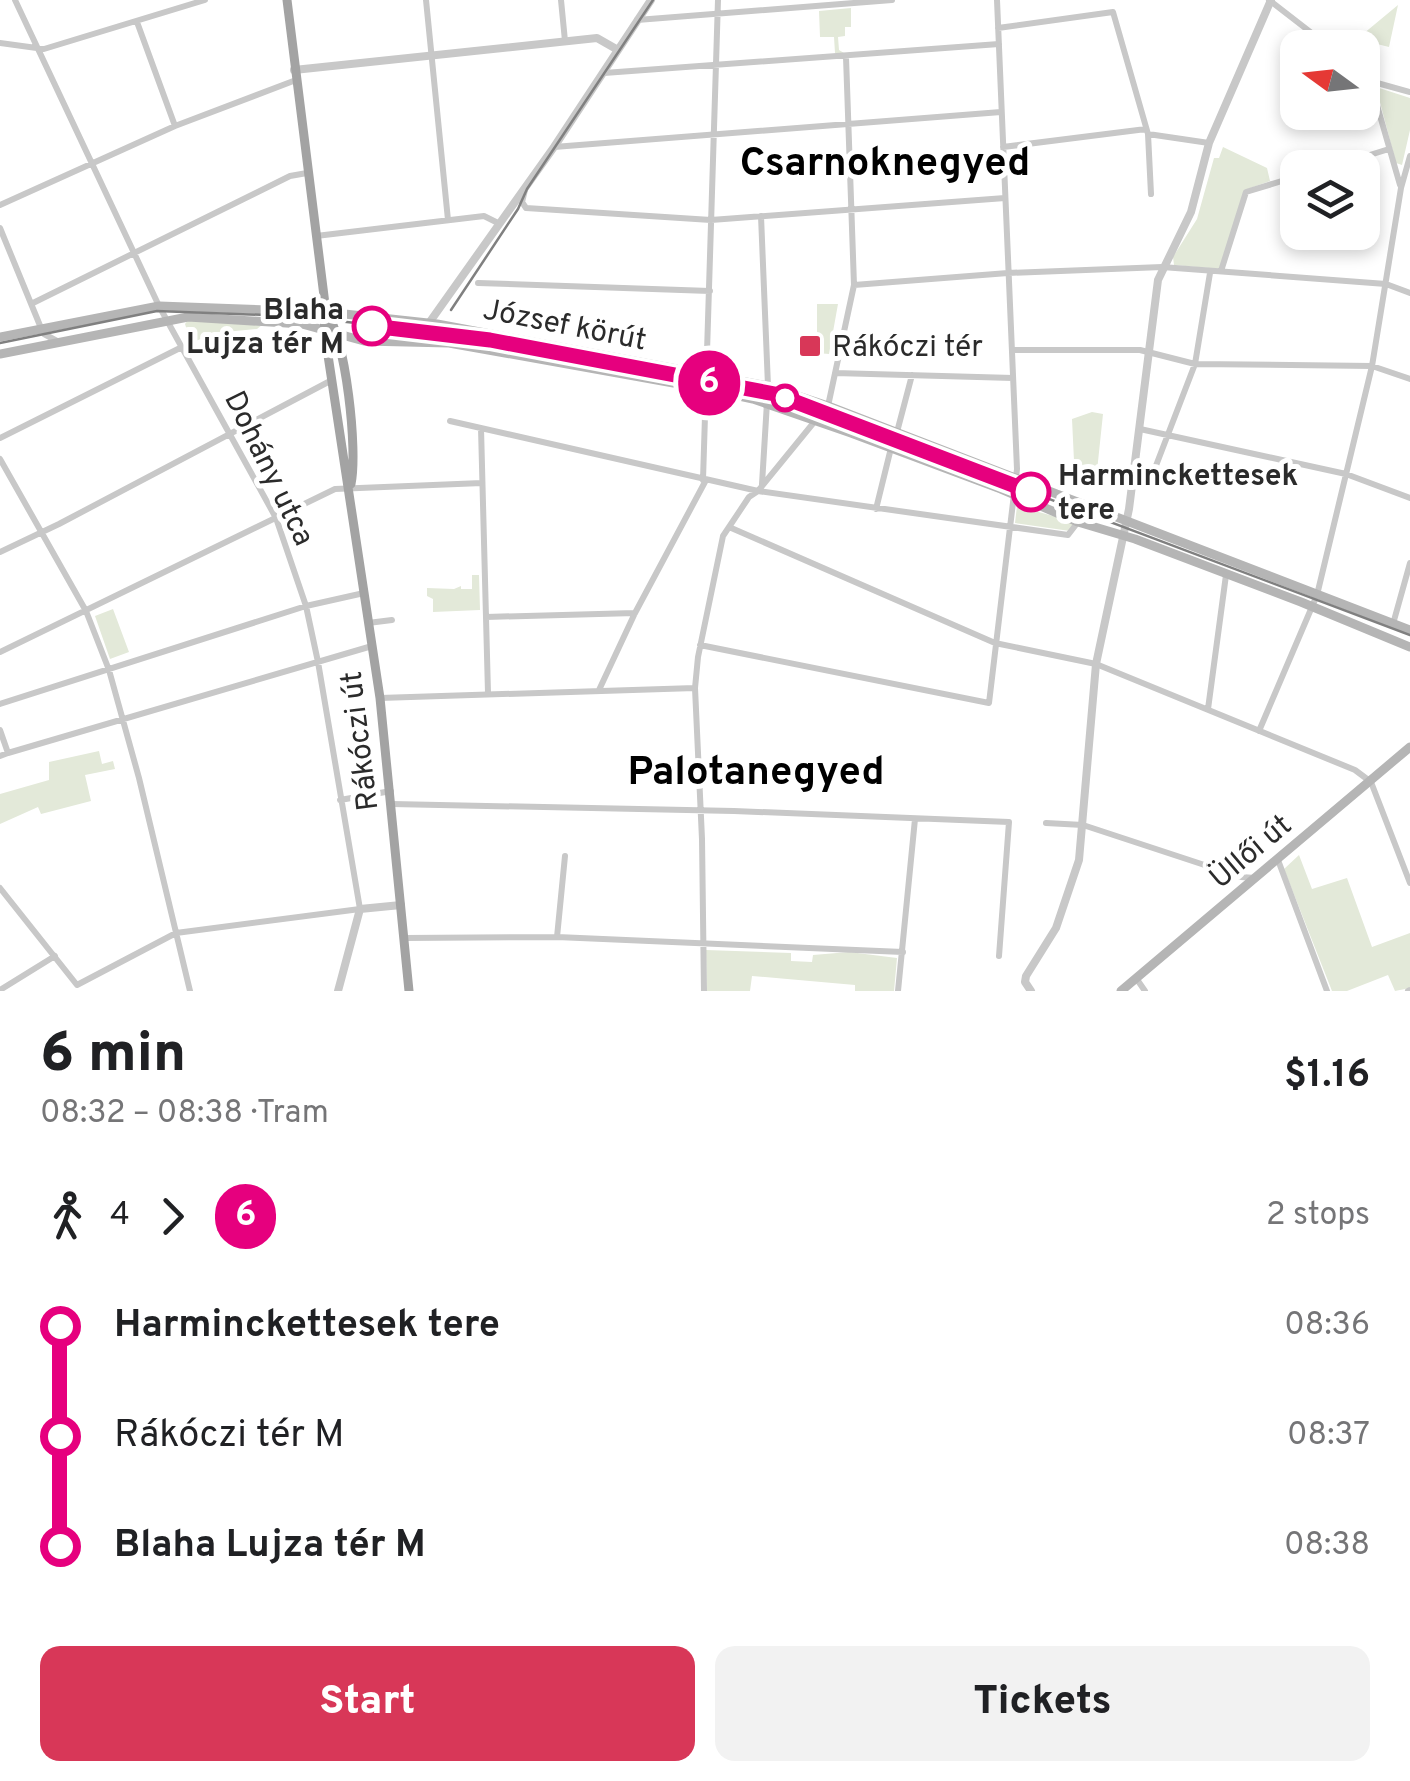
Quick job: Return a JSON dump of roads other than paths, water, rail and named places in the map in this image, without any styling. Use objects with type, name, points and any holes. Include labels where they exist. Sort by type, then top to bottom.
[{"type":"main road","name":"Rákóczi út","points":[[287,0],[326,312],[354,449],[350,486],[380,698],[410,991]]},
{"type":"main road","name":"József körút","points":[[0,337],[160,306],[326,312],[429,323],[768,386],[1127,521],[1315,601],[1410,647]]},
{"type":"main road","name":"Rákóczi út","points":[[326,312],[343,470],[350,486]]},
{"type":"main road","name":"József körút","points":[[0,354],[188,317],[294,324],[364,341],[434,341],[471,346],[706,390],[765,404],[891,448],[1078,522],[1226,574],[1410,630]]},
{"type":"main road","name":"Üllői út","points":[[1121,991],[1410,747]]},
{"type":"street","name":"Dohány utca","points":[[14,0],[160,306],[276,518],[306,606],[360,909],[338,991]]},
{"type":"street","points":[[0,43],[38,49],[205,0]]},
{"type":"street","points":[[426,0],[448,220]]},
{"type":"street","points":[[560,0],[565,41]]},
{"type":"street","points":[[429,323],[554,147],[651,0]]},
{"type":"street","points":[[599,690],[635,612],[705,480],[718,0]]},
{"type":"street","points":[[638,20],[892,0]]},
{"type":"street","points":[[700,646],[989,702],[1016,479],[996,0]]},
{"type":"street","points":[[1028,989],[1027,974],[1056,928],[1079,860],[1096,664],[1127,521],[1162,268],[1191,212],[1209,142],[1270,0],[1308,30]]},
{"type":"street","points":[[998,28],[1113,12],[1148,131],[1151,194]]},
{"type":"street","points":[[138,22],[175,126]]},
{"type":"street","points":[[0,205],[295,75],[597,38],[618,50]]},
{"type":"street","points":[[602,73],[999,44]]},
{"type":"street","points":[[828,406],[854,285],[846,57]]},
{"type":"street","points":[[1380,84],[1410,92]]},
{"type":"street","points":[[554,147],[1001,112]]},
{"type":"street","points":[[1380,116],[1406,189]]},
{"type":"street","points":[[1003,147],[1148,131],[1209,142]]},
{"type":"street","points":[[1380,151],[1389,148]]},
{"type":"street","points":[[1259,731],[1315,601],[1372,366],[1410,156]]},
{"type":"street","points":[[34,303],[290,176],[307,173]]},
{"type":"street","points":[[1221,271],[1246,192],[1280,182]]},
{"type":"street","points":[[525,188],[522,202],[526,208],[712,220],[1005,198]]},
{"type":"street","points":[[315,236],[484,216],[498,224]]},
{"type":"street","points":[[760,488],[768,386],[761,216]]},
{"type":"street","points":[[0,228],[44,334],[58,341]]},
{"type":"street","points":[[854,285],[1008,273],[1162,268],[1386,284],[1410,293]]},
{"type":"street","points":[[1132,488],[1152,476],[1195,364],[1210,273]]},
{"type":"street","points":[[478,283],[710,292]]},
{"type":"street","points":[[178,337],[188,317]]},
{"type":"street","points":[[0,438],[182,347]]},
{"type":"street","points":[[1012,350],[1140,350],[1195,364],[1372,366],[1410,379]]},
{"type":"street","points":[[835,372],[1013,378]]},
{"type":"street","points":[[896,434],[912,375]]},
{"type":"street","points":[[0,552],[332,380]]},
{"type":"street","points":[[450,421],[705,480],[1011,527]]},
{"type":"street","points":[[704,991],[695,688],[700,646],[720,549],[729,527],[748,497],[815,422]]},
{"type":"street","points":[[480,428],[488,694]]},
{"type":"street","points":[[1140,429],[1346,474],[1410,498]]},
{"type":"street","points":[[876,509],[891,448]]},
{"type":"street","points":[[0,459],[86,611],[108,670],[124,720],[190,991]]},
{"type":"street","points":[[0,652],[335,489],[482,483]]},
{"type":"street","name":"József körút","points":[[1011,527],[1068,535],[1078,522]]},
{"type":"street","points":[[729,527],[996,643],[1096,664],[1355,770],[1371,782],[1410,883]]},
{"type":"street","points":[[1393,624],[1410,563]]},
{"type":"street","points":[[1208,709],[1226,574]]},
{"type":"street","points":[[0,704],[306,606],[364,592]]},
{"type":"street","points":[[486,618],[635,612]]},
{"type":"street","points":[[368,622],[392,620]]},
{"type":"street","points":[[0,730],[4,754],[372,646]]},
{"type":"street","points":[[380,698],[695,688]]},
{"type":"street","points":[[340,800],[391,792]]},
{"type":"street","points":[[392,804],[1010,822],[1000,956]]},
{"type":"street","points":[[898,991],[916,820]]},
{"type":"street","points":[[1046,823],[1083,825],[1240,877],[1256,878]]},
{"type":"street","points":[[557,937],[565,856]]},
{"type":"street","points":[[1278,860],[1327,991]]},
{"type":"street","points":[[0,888],[77,985],[176,933],[402,905]]},
{"type":"street","points":[[404,938],[557,937],[903,952]]},
{"type":"street","points":[[0,990],[54,956]]},
{"type":"street","points":[[1136,978],[1145,991]]},
{"type":"tram line","points":[[451,310],[653,0]]},
{"type":"tram line","points":[[0,343],[157,311],[291,316],[449,333],[768,393],[1410,635]]},
{"type":"tram line","name":"6","points":[[372,326],[490,340],[775,394],[1031,492]]},
{"type":"place","name":"Blaha Lujza tér M","points":[[372,326]]},
{"type":"place","name":"Rákóczi tér","points":[[810,346]]},
{"type":"place","name":"Harminckettesek tere","points":[[1031,492]]},
{"type":"district","name":"Csarnoknegyed","points":[[885,161]]},
{"type":"district","name":"Palotanegyed","points":[[756,770]]}]
